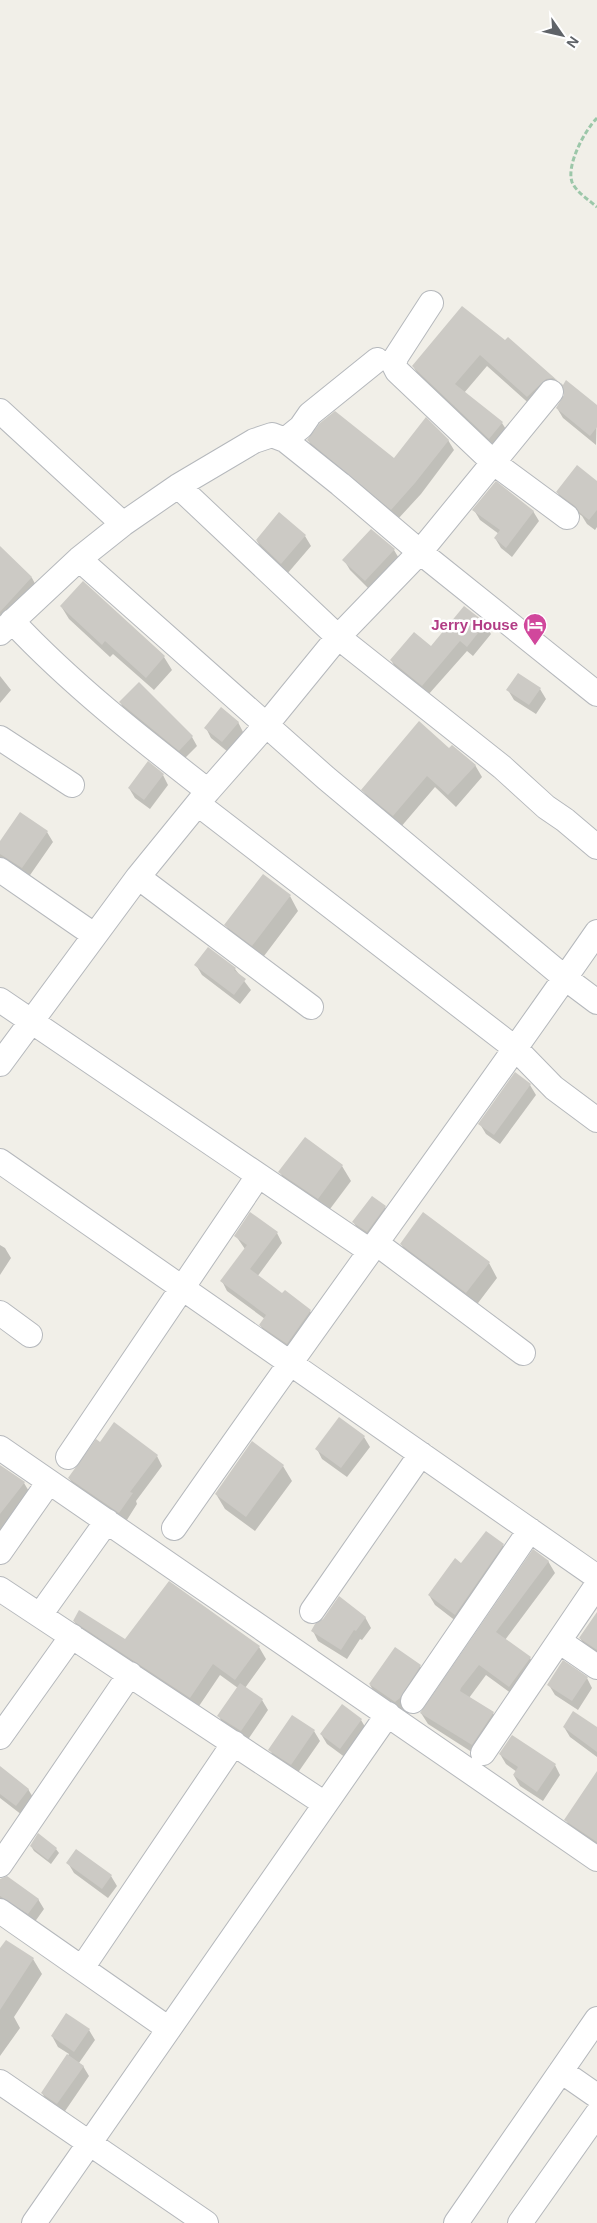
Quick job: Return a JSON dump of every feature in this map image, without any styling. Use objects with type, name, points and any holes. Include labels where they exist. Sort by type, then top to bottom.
[{"type":"street","points":[[431,303],[396,357],[395,368],[494,463],[567,517]]},
{"type":"street","points":[[285,440],[301,427],[310,414],[377,360]]},
{"type":"street","points":[[0,1064],[30,1020],[138,877],[338,637],[420,552],[551,392]]},
{"type":"street","points":[[0,411],[123,524]]},
{"type":"street","points":[[597,694],[420,552],[285,440],[272,435],[264,436],[178,486],[123,524],[79,558],[6,627],[68,675],[203,798],[516,1049],[554,1088],[597,1120]]},
{"type":"street","points":[[178,486],[338,637],[502,767],[546,808],[566,820],[597,847]]},
{"type":"street","points":[[79,558],[377,822],[565,978],[597,1002]]},
{"type":"street","points":[[0,738],[72,784]]},
{"type":"street","points":[[0,870],[94,936]]},
{"type":"street","points":[[138,877],[311,1007]]},
{"type":"street","points":[[174,1528],[516,1049],[597,932]]},
{"type":"street","points":[[0,1000],[258,1176],[373,1247],[524,1353]]},
{"type":"street","points":[[0,1161],[597,1577]]},
{"type":"street","points":[[68,1457],[258,1176]]},
{"type":"street","points":[[0,1314],[30,1335]]},
{"type":"street","points":[[0,1448],[597,1859]]},
{"type":"street","points":[[312,1611],[421,1454]]},
{"type":"street","points":[[0,1552],[49,1482]]},
{"type":"street","points":[[40,1615],[107,1521]]},
{"type":"street","points":[[413,1702],[530,1530]]},
{"type":"street","points":[[483,1754],[597,1585]]},
{"type":"street","points":[[0,1589],[325,1804]]},
{"type":"street","points":[[0,1737],[72,1636]]},
{"type":"street","points":[[559,1642],[597,1668]]},
{"type":"street","points":[[0,1865],[130,1674]]},
{"type":"street","points":[[34,2223],[388,1714]]},
{"type":"street","points":[[82,1968],[234,1743]]},
{"type":"street","points":[[0,1911],[169,2029]]},
{"type":"street","points":[[456,2223],[597,2019]]},
{"type":"street","points":[[561,2071],[597,2096]]},
{"type":"street","points":[[0,2082],[206,2223]]},
{"type":"street","points":[[520,2223],[597,2114]]},
{"type":"path","points":[[597,118],[585,135],[572,163],[570,174],[576,188],[597,207]]},
{"type":"building","points":[[462,306],[505,340],[508,337],[558,381],[553,378],[546,379],[527,397],[480,355],[455,384],[503,422],[489,439],[412,366]]},
{"type":"building","points":[[566,380],[597,405],[597,427],[590,436],[556,408],[564,395],[561,383],[563,385]]},
{"type":"building","points":[[335,411],[394,458],[426,417],[449,440],[391,510],[307,440],[320,423]]},
{"type":"building","points":[[577,465],[597,481],[597,510],[589,520],[575,506],[556,492]]},
{"type":"building","points":[[496,481],[534,511],[506,548],[494,538],[500,530],[472,510]]},
{"type":"building","points":[[279,512],[306,535],[281,564],[256,540]]},
{"type":"building","points":[[371,529],[395,549],[365,581],[342,560]]},
{"type":"building","points":[[0,546],[32,577],[0,612]]},
{"type":"building","points":[[83,581],[165,656],[146,678],[105,641],[102,645],[60,606]]},
{"type":"building","points":[[464,606],[486,623],[467,647],[460,641],[422,686],[390,660],[414,632],[431,646]]},
{"type":"building","points":[[518,673],[541,688],[529,705],[506,690]]},
{"type":"building","points":[[139,682],[193,736],[179,751],[119,702]]},
{"type":"building","points":[[221,707],[239,722],[222,742],[204,728]]},
{"type":"building","points":[[419,721],[449,748],[452,745],[476,765],[448,795],[427,776],[393,816],[361,790]]},
{"type":"building","points":[[148,761],[164,774],[144,800],[128,788]]},
{"type":"building","points":[[20,812],[48,831],[22,868],[0,854],[0,841]]},
{"type":"building","points":[[263,874],[291,895],[252,946],[224,925]]},
{"type":"building","points":[[208,947],[236,968],[234,970],[246,979],[234,995],[194,965]]},
{"type":"building","points":[[515,1072],[531,1084],[494,1135],[478,1124]]},
{"type":"building","points":[[305,1137],[343,1165],[318,1199],[278,1172]]},
{"type":"building","points":[[372,1196],[386,1206],[367,1232],[352,1222]]},
{"type":"building","points":[[250,1212],[278,1232],[250,1269],[282,1293],[285,1290],[311,1310],[287,1344],[259,1325],[266,1315],[220,1281],[247,1245],[234,1236]]},
{"type":"building","points":[[423,1212],[490,1262],[466,1293],[400,1244]]},
{"type":"building","points":[[339,1417],[365,1436],[341,1468],[315,1449]]},
{"type":"building","points":[[114,1422],[158,1455],[130,1492],[133,1493],[119,1513],[68,1478],[96,1439],[100,1442]]},
{"type":"building","points":[[252,1441],[284,1465],[246,1517],[215,1494]]},
{"type":"building","points":[[0,1465],[25,1482],[0,1514]]},
{"type":"building","points":[[486,1531],[504,1544],[455,1615],[428,1595],[455,1558],[461,1563]]},
{"type":"building","points":[[533,1549],[549,1561],[496,1632],[531,1657],[509,1687],[479,1665],[461,1688],[460,1691],[494,1712],[472,1745],[420,1713]]},
{"type":"building","points":[[169,1581],[260,1646],[235,1680],[213,1664],[190,1698],[73,1621],[79,1610],[125,1639]]},
{"type":"building","points":[[339,1596],[366,1617],[356,1631],[354,1630],[341,1650],[311,1631],[315,1624],[323,1619]]},
{"type":"building","points":[[597,1612],[597,1650],[579,1638]]},
{"type":"building","points":[[395,1647],[421,1665],[400,1698],[395,1702],[369,1684]]},
{"type":"building","points":[[563,1660],[588,1677],[572,1701],[547,1685]]},
{"type":"building","points":[[240,1683],[263,1699],[241,1731],[217,1716]]},
{"type":"building","points":[[342,1704],[362,1719],[340,1749],[320,1734]]},
{"type":"building","points":[[573,1711],[597,1727],[597,1752],[563,1727]]},
{"type":"building","points":[[292,1715],[315,1730],[291,1765],[268,1750]]},
{"type":"building","points":[[512,1735],[556,1764],[537,1792],[513,1775],[518,1767],[499,1754]]},
{"type":"building","points":[[0,1766],[29,1789],[16,1806],[0,1794]]},
{"type":"building","points":[[597,1771],[597,1842],[564,1820]]},
{"type":"building","points":[[38,1833],[57,1848],[48,1860],[30,1846]]},
{"type":"building","points":[[76,1849],[112,1875],[102,1889],[66,1863]]},
{"type":"building","points":[[7,1876],[39,1899],[28,1914],[0,1896],[0,1879]]},
{"type":"building","points":[[6,1940],[34,1958],[0,2010],[0,1948]]},
{"type":"building","points":[[66,2013],[90,2029],[74,2052],[51,2036]]},
{"type":"building","points":[[67,2054],[84,2066],[57,2104],[41,2093]]},
{"type":"place","name":"Jerry House","points":[[535,646]]}]
